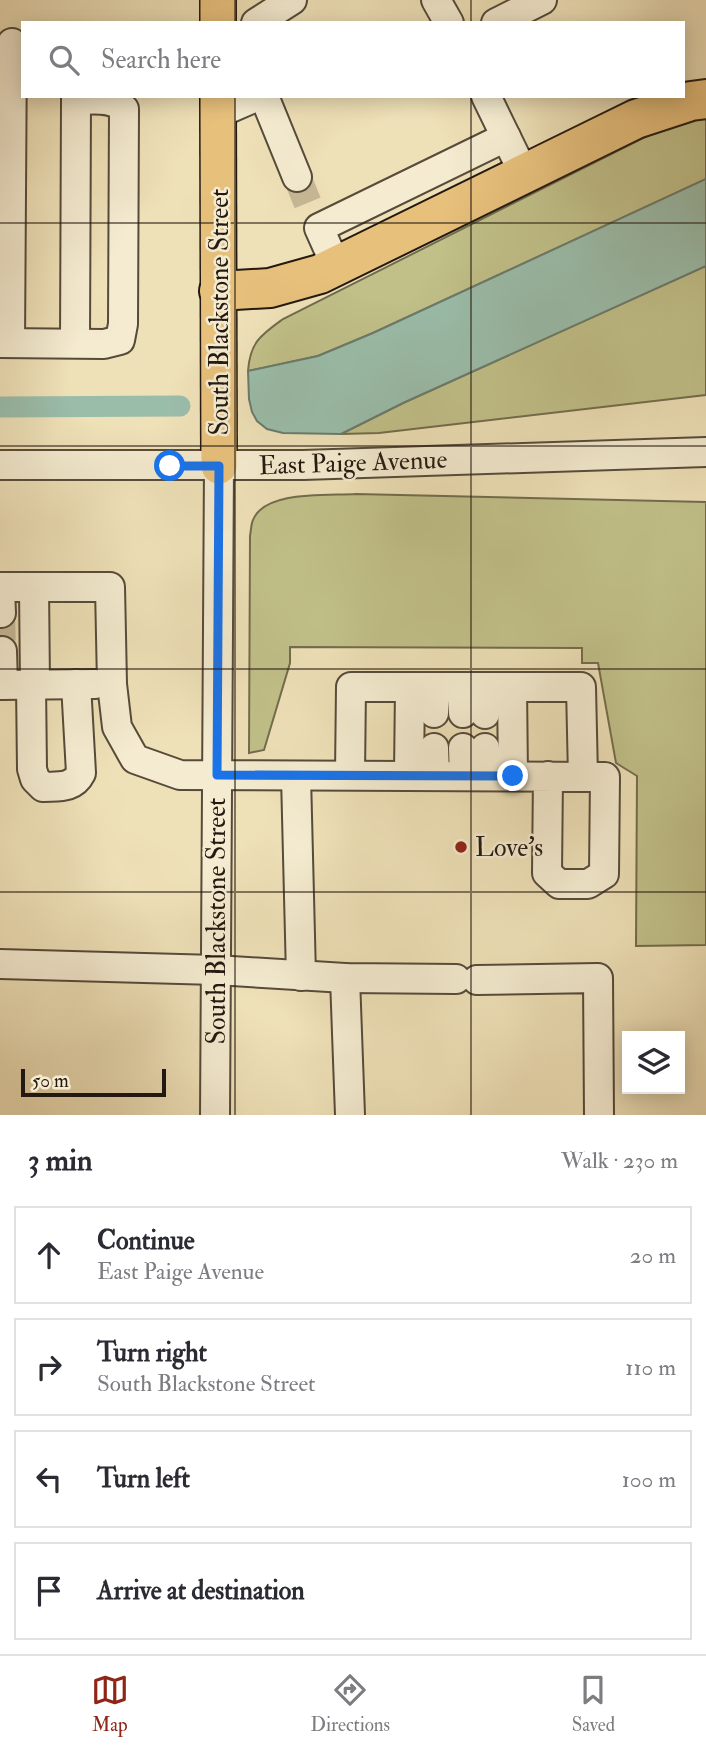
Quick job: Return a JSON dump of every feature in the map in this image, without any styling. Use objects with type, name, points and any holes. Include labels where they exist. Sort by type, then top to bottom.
[{"type":"highway","points":[[685,85],[706,74]]},
{"type":"highway","points":[[636,119],[664,98]]},
{"type":"highway","points":[[219,291],[270,289],[293,283],[336,266],[636,119],[691,101],[706,99]]},
{"type":"main road","points":[[218,0],[218,21]]},
{"type":"main road","name":"South Blackstone Street","points":[[219,105],[219,466]]},
{"type":"street","points":[[259,21],[292,0]]},
{"type":"street","points":[[500,21],[542,0]]},
{"type":"street","points":[[11,43],[5,343],[104,344],[120,340],[123,311],[124,109],[119,103],[76,98],[75,343]]},
{"type":"street","points":[[219,105],[249,98]]},
{"type":"street","points":[[265,98],[298,177]]},
{"type":"street","points":[[487,98],[524,174]]},
{"type":"street","points":[[336,266],[315,220],[506,137]]},
{"type":"street","name":"East Paige Avenue","points":[[0,465],[303,466],[706,452]]},
{"type":"street","name":"South Blackstone Street","points":[[215,1115],[219,466]]},
{"type":"street","points":[[0,596],[34,587],[110,587],[112,684],[117,727],[135,759],[180,775],[594,777]]},
{"type":"street","points":[[17,685],[34,587]]},
{"type":"street","points":[[2,651],[17,685],[35,779],[43,787],[68,786],[77,780],[80,773],[76,684]]},
{"type":"street","points":[[17,685],[112,684]]},
{"type":"street","points":[[350,775],[351,687],[460,697],[582,687],[604,874],[588,884],[559,884],[547,873],[548,776]]},
{"type":"street","points":[[460,697],[513,776]]},
{"type":"street","points":[[422,776],[460,697]]},
{"type":"street","points":[[422,776],[434,748]]},
{"type":"street","points":[[474,748],[474,776]]},
{"type":"street","points":[[296,776],[301,976]]},
{"type":"street","points":[[0,964],[216,970],[345,978],[598,978],[599,1115]]},
{"type":"street","points":[[345,978],[350,1115]]},
{"type":"shaded area","points":[[706,116],[706,179],[373,333],[318,356],[248,371],[251,353],[258,340],[283,319],[677,121]]},
{"type":"shaded area","points":[[706,179],[706,266],[403,403],[341,434],[283,433],[267,429],[257,421],[252,412],[248,371],[318,356],[373,333]]},
{"type":"shaded area","points":[[706,266],[706,395],[379,433],[341,434],[403,403]]},
{"type":"shaded area","points":[[356,494],[706,502],[706,945],[636,946],[637,776],[616,763],[598,663],[582,663],[582,648],[290,647],[290,663],[264,750],[249,753],[250,536],[253,520],[260,510],[283,499]]},
{"type":"waterway","points":[[0,407],[180,406]]},
{"type":"tunnel","points":[[297,177],[311,211]]},
{"type":"tunnel","points":[[1,613],[2,651]]},
{"type":"place","name":"Love's","points":[[461,847]]},
{"type":"route","points":[[170,466],[219,466],[217,775],[513,776]]}]
